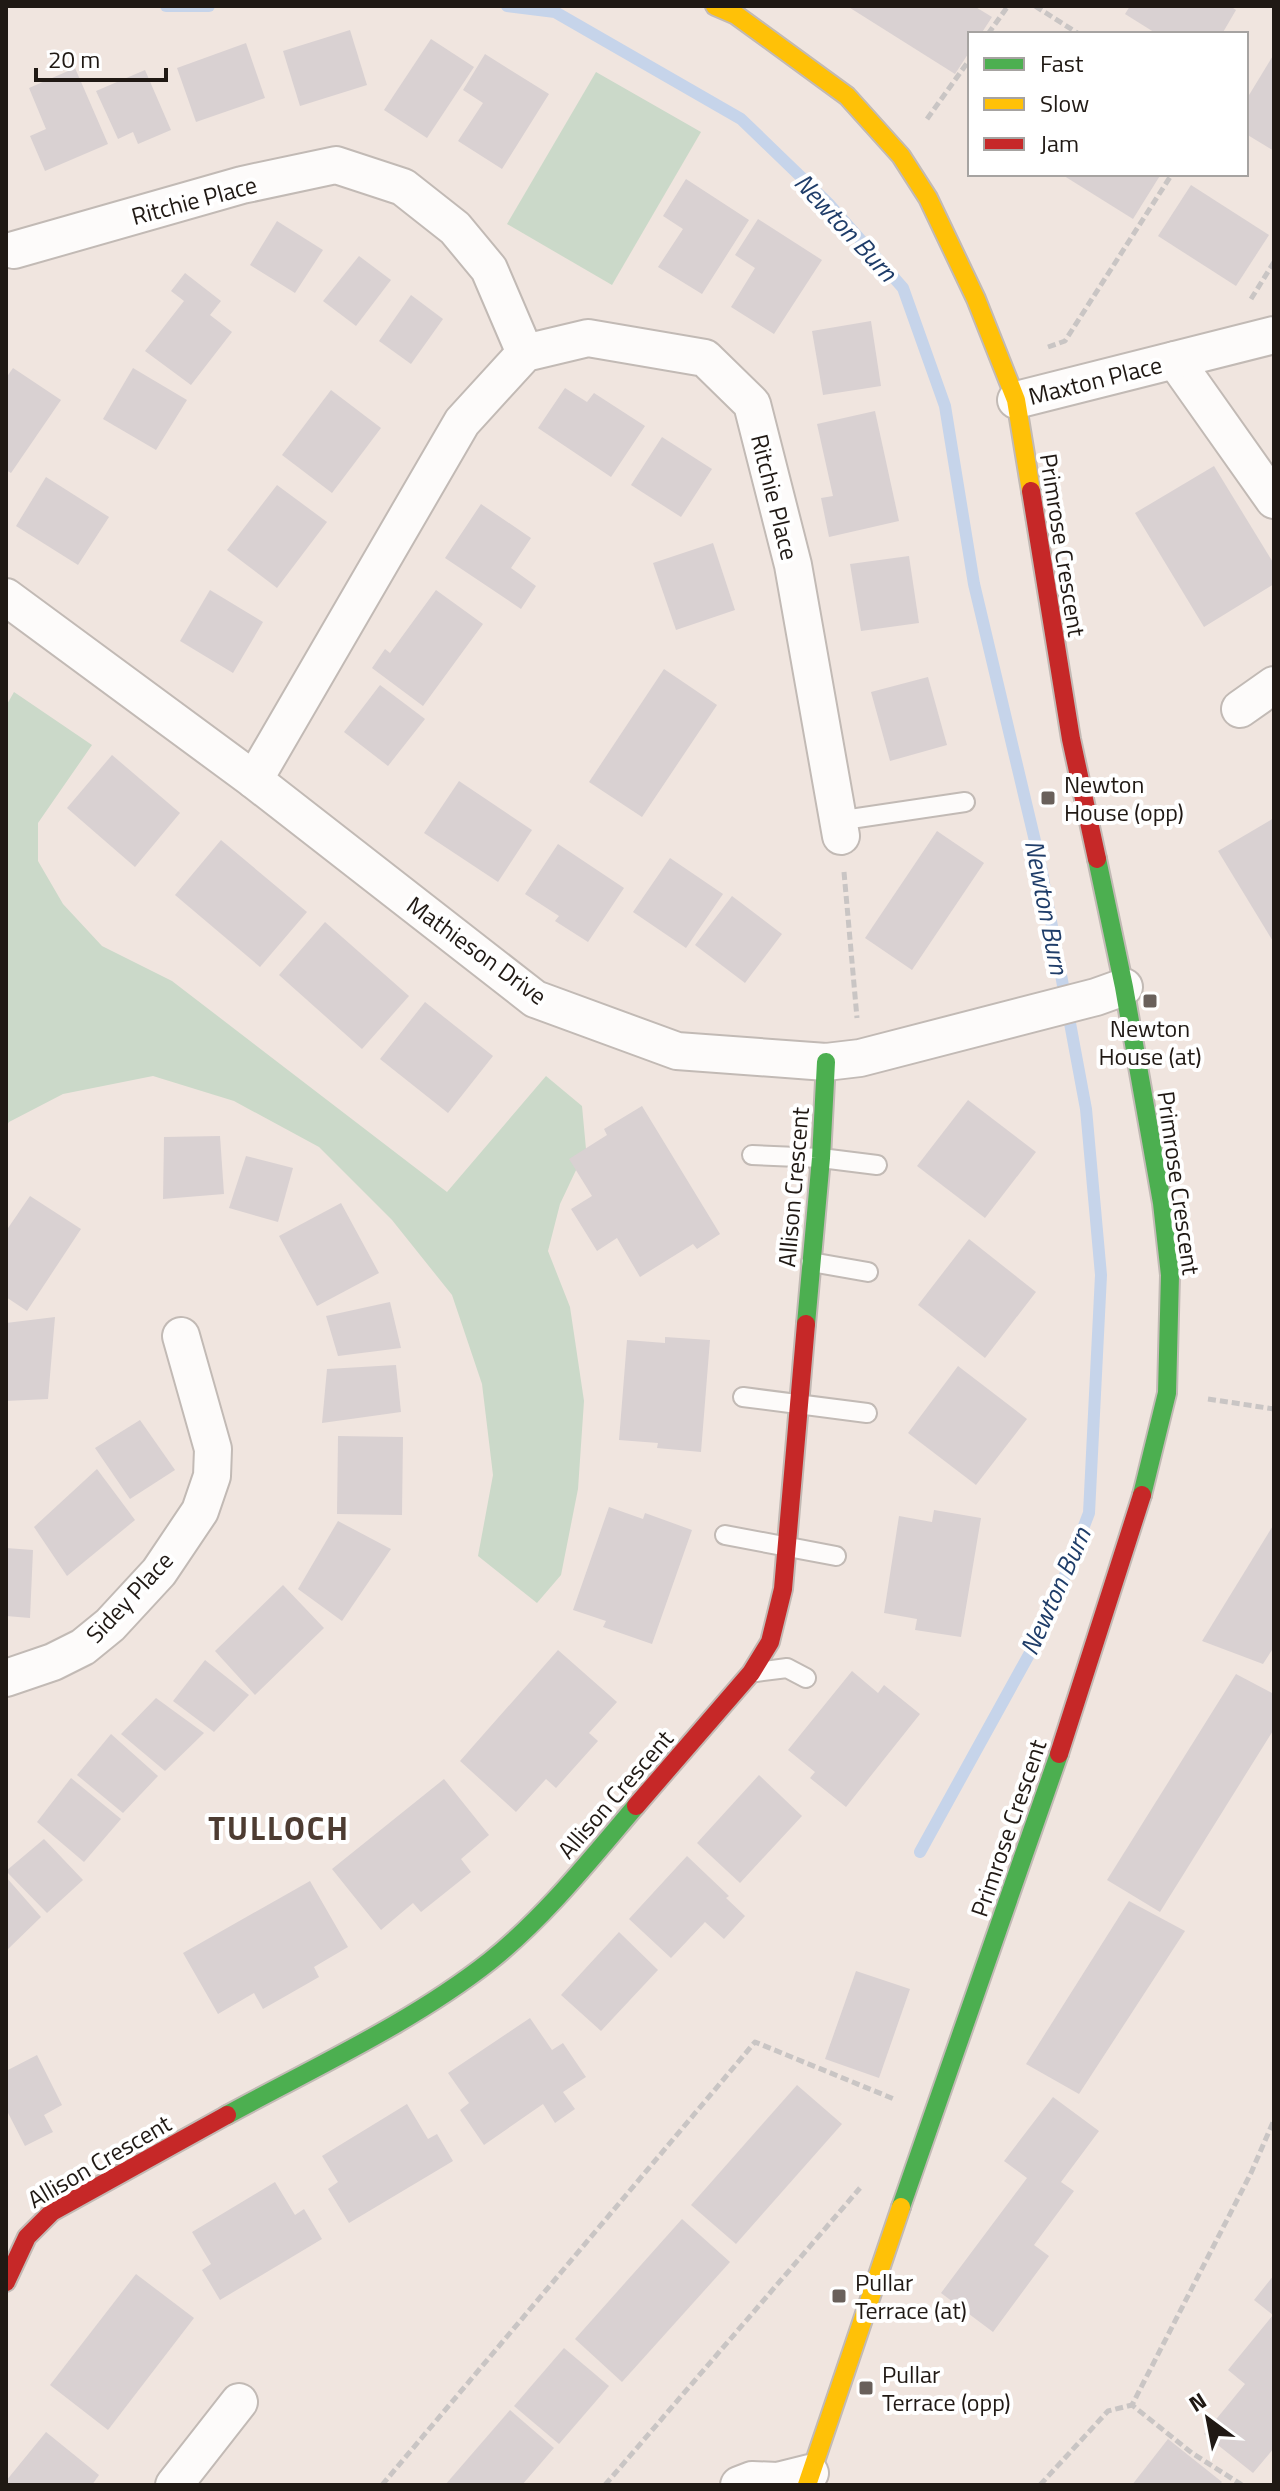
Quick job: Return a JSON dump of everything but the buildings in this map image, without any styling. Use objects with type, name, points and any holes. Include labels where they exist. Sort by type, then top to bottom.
[{"type":"street","name":"Primrose Crescent","points":[[715,6],[736,15],[847,96],[901,156],[928,198],[976,299],[1016,400],[1110,992],[1162,1203],[1170,1275],[1167,1393],[1149,1474],[1057,1760],[809,2479]]},
{"type":"street","name":"Ritchie Place","points":[[14,250],[242,185],[336,165],[403,187],[455,228],[489,269],[525,353],[588,338],[705,358],[752,404],[793,565],[839,828]]},
{"type":"street","name":"Maxton Place","points":[[1016,400],[1274,335]]},
{"type":"street","points":[[254,780],[462,422],[525,353]]},
{"type":"street","name":"Maxton Place","points":[[1175,360],[1274,500]]},
{"type":"street","name":"Mathieson Drive","points":[[6,597],[254,780],[535,999],[677,1051],[843,1060],[1110,992]]},
{"type":"street","points":[[1240,709],[1274,685]]},
{"type":"street","name":"Allison Crescent","points":[[6,2282],[24,2238],[40,2220],[65,2203],[417,2011],[490,1961],[556,1899],[751,1673],[770,1642],[783,1589],[821,1158],[843,1060]]},
{"type":"street","name":"Sidey Place","points":[[6,1678],[53,1662],[83,1647],[110,1625],[159,1572],[200,1511],[212,1476],[213,1449],[181,1336]]},
{"type":"street","points":[[174,2485],[239,2402]]},
{"type":"street","points":[[739,2485],[752,2480],[809,2479]]},
{"type":"lane","points":[[839,828],[965,802]]},
{"type":"lane","points":[[752,1155],[821,1158],[877,1165]]},
{"type":"lane","points":[[810,1262],[868,1272]]},
{"type":"lane","points":[[743,1397],[867,1413]]},
{"type":"lane","points":[[725,1535],[786,1549],[836,1556]]},
{"type":"lane","points":[[751,1673],[787,1668],[806,1678]]},
{"type":"path","points":[[989,32],[1008,6]]},
{"type":"path","points":[[1035,6],[1076,32]]},
{"type":"path","points":[[901,156],[968,62]]},
{"type":"path","points":[[1001,362],[1065,341],[1171,176]]},
{"type":"path","points":[[839,828],[843,1060]]},
{"type":"path","points":[[1167,1393],[1274,1409]]},
{"type":"path","points":[[382,2485],[755,2042],[933,2115]]},
{"type":"path","points":[[1040,2485],[1108,2411],[1132,2405],[1251,2173],[1274,2120]]},
{"type":"path","points":[[605,2485],[870,2176]]},
{"type":"path","points":[[1132,2405],[1192,2453],[1242,2485]]},
{"type":"green space","points":[[596,72],[701,132],[612,285],[507,224]]},
{"type":"green space","points":[[14,692],[92,745],[38,823],[38,861],[63,904],[102,946],[172,981],[447,1192],[546,1076],[582,1106],[586,1149],[560,1204],[548,1251],[570,1307],[584,1401],[578,1489],[561,1575],[537,1603],[478,1556],[493,1475],[482,1384],[452,1295],[392,1220],[319,1147],[234,1101],[153,1076],[63,1094],[9,1122],[6,1127],[6,706]]},
{"type":"waterway","name":"Newton Burn","points":[[166,6],[209,6]]},
{"type":"waterway","name":"Newton Burn","points":[[507,6],[555,12],[741,119],[828,203],[903,288],[945,406],[974,584],[1040,862],[1086,1109],[1101,1275],[1089,1513],[1047,1622],[920,1852]]},
{"type":"traffic: fast","points":[[1097,859],[1124,987],[1162,1203],[1170,1275],[1167,1393],[1142,1495]]},
{"type":"traffic: fast","points":[[806,1324],[826,1062]]},
{"type":"traffic: fast","points":[[901,2207],[1059,1754]]},
{"type":"traffic: fast","points":[[227,2115],[396,2024],[490,1961],[548,1907],[636,1806]]},
{"type":"traffic: slow","points":[[715,6],[736,15],[847,96],[901,156],[928,198],[976,299],[1016,400],[1031,491]]},
{"type":"traffic: slow","points":[[807,2485],[901,2207]]},
{"type":"traffic: jam","points":[[1031,491],[1071,739],[1097,859]]},
{"type":"traffic: jam","points":[[636,1806],[751,1673],[770,1642],[783,1589],[806,1324]]},
{"type":"traffic: jam","points":[[1059,1754],[1142,1495]]},
{"type":"traffic: jam","points":[[6,2282],[27,2237],[52,2212],[227,2115]]},
{"type":"place","name":"Newton House (opp)","points":[[1048,798]]},
{"type":"place","name":"Newton House (at)","points":[[1150,1001]]},
{"type":"place","name":"Pullar Terrace (at)","points":[[839,2296]]},
{"type":"place","name":"Pullar Terrace (opp)","points":[[866,2388]]},
{"type":"district","name":"TULLOCH","points":[[279,1828]]}]
